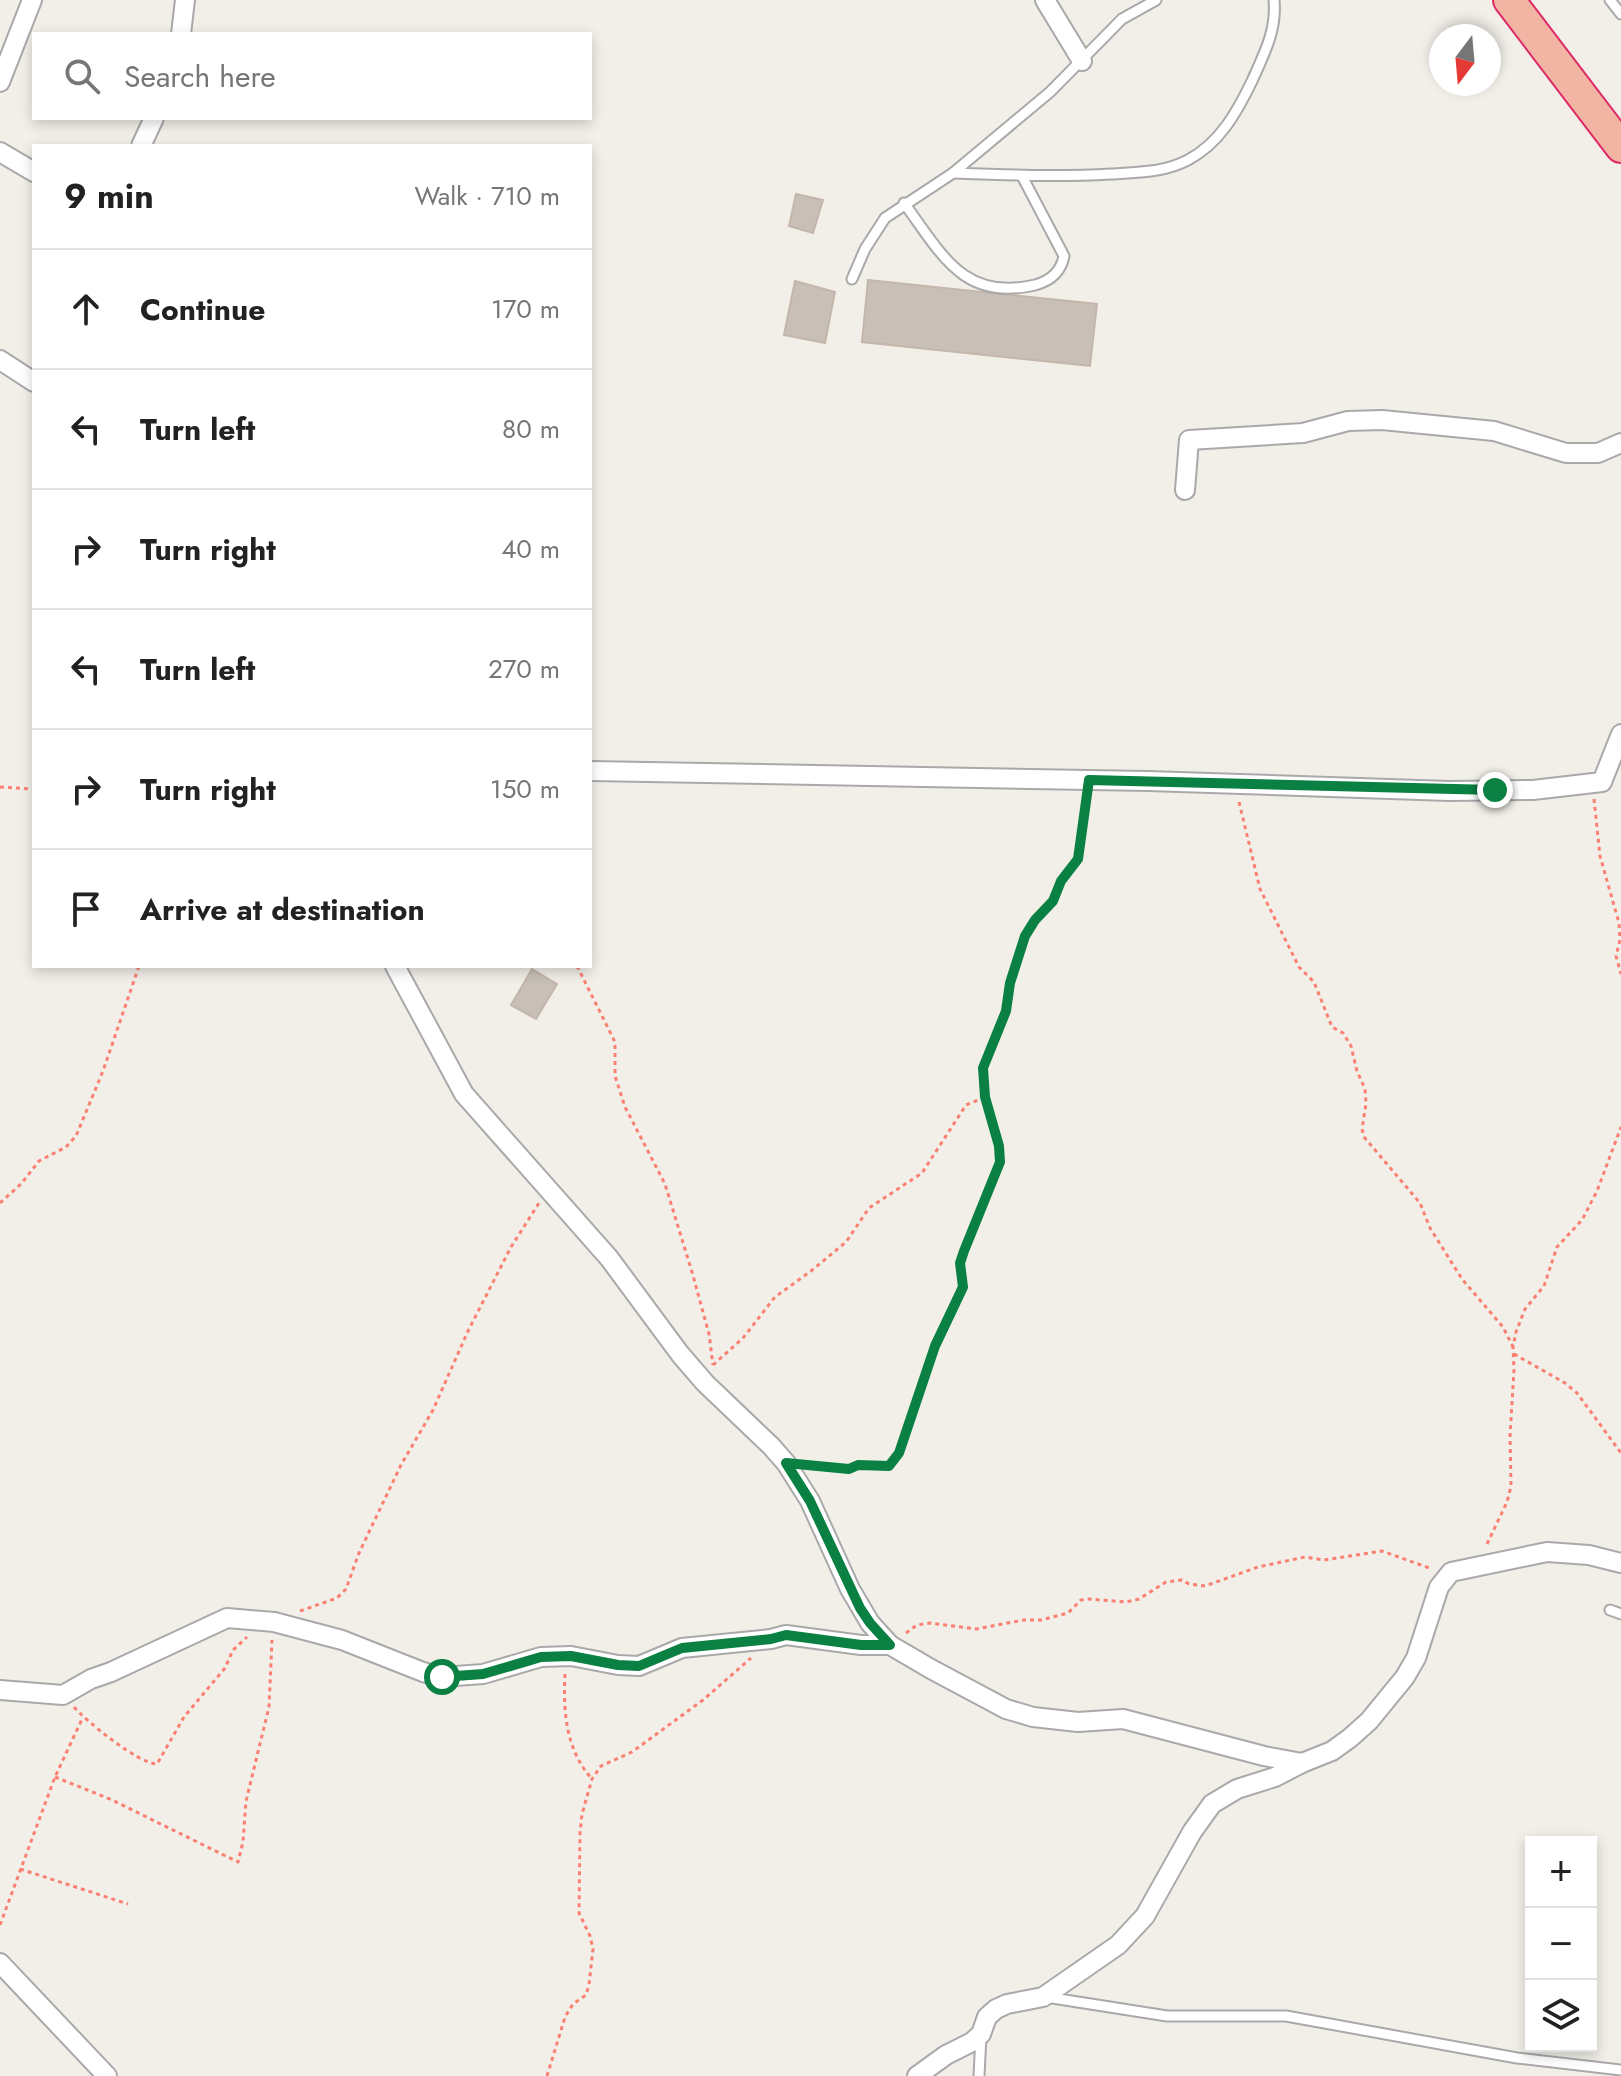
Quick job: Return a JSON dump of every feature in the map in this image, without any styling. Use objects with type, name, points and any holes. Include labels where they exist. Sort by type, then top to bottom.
[{"type":"highway","points":[[1509,0],[1621,147]]},
{"type":"street","points":[[0,82],[32,0]]},
{"type":"street","points":[[181,32],[185,0]]},
{"type":"street","points":[[1045,0],[1082,61]]},
{"type":"street","points":[[142,144],[153,120]]},
{"type":"street","points":[[0,152],[32,171]]},
{"type":"street","points":[[0,360],[31,378]]},
{"type":"street","points":[[1185,490],[1189,440],[1303,433],[1348,421],[1427,423],[1494,431],[1566,453],[1598,453],[1621,443]]},
{"type":"street","points":[[592,771],[1089,780],[1449,791],[1533,790],[1602,782],[1621,734]]},
{"type":"street","points":[[396,968],[464,1094],[609,1258],[705,1383],[786,1463],[810,1501],[860,1608],[886,1641],[985,1699],[1033,1717],[1078,1722],[1123,1719],[1302,1763]]},
{"type":"street","points":[[917,2076],[981,2034],[987,2017],[996,2009],[1043,1997],[1118,1945],[1145,1916],[1192,1832],[1212,1804],[1237,1789],[1275,1777],[1332,1751],[1369,1721],[1405,1677],[1416,1658],[1439,1587],[1451,1572],[1547,1552],[1589,1555],[1621,1563]]},
{"type":"street","points":[[0,1690],[63,1695],[91,1679],[227,1618],[342,1640],[442,1677],[483,1674],[541,1657],[571,1656],[639,1666],[682,1648],[786,1635],[861,1645],[886,1641]]},
{"type":"street","points":[[0,1963],[107,2076]]},
{"type":"lane","points":[[852,279],[865,249],[885,218],[953,173],[1014,123],[1082,61],[1122,19],[1156,0]]},
{"type":"lane","points":[[953,173],[1022,176],[1155,172],[1189,160],[1216,139],[1238,110],[1268,47],[1275,16],[1274,0]]},
{"type":"lane","points":[[1610,0],[1621,14]]},
{"type":"lane","points":[[904,203],[948,263],[965,277],[991,288],[1011,290],[1040,284],[1056,275],[1064,256],[1022,176]]},
{"type":"lane","points":[[1610,1610],[1621,1614]]},
{"type":"lane","points":[[1043,1997],[1167,2016],[1286,2016],[1517,2058],[1621,2070]]},
{"type":"lane","points":[[979,2076],[981,2034]]},
{"type":"path","points":[[786,1463],[849,1469],[858,1465],[889,1466],[894,1462],[935,1346],[963,1287],[960,1263],[1000,1162],[999,1146],[985,1097],[983,1068],[1006,1011],[1010,983],[1025,936],[1053,901],[1061,881],[1078,859],[1089,780]]},
{"type":"path","points":[[1232,784],[1245,823],[1260,889],[1299,967],[1314,982],[1332,1027],[1343,1033],[1351,1046],[1365,1089],[1364,1137],[1420,1203],[1430,1228],[1462,1279],[1503,1327],[1513,1347],[1511,1486],[1507,1502],[1472,1568]]},
{"type":"path","points":[[1592,784],[1600,856],[1619,923],[1620,940],[1616,956],[1621,974]]},
{"type":"path","points":[[0,787],[32,789]]},
{"type":"path","points":[[0,1203],[21,1184],[39,1161],[66,1147],[76,1136],[103,1071],[138,968]]},
{"type":"path","points":[[578,968],[615,1042],[615,1076],[625,1107],[665,1184],[709,1334],[713,1365]]},
{"type":"path","points":[[705,1383],[713,1365],[743,1338],[775,1297],[846,1242],[869,1208],[922,1173],[966,1105],[985,1097]]},
{"type":"path","points":[[1513,1347],[1520,1319],[1544,1286],[1557,1247],[1582,1220],[1597,1191],[1621,1127]]},
{"type":"path","points":[[63,1695],[83,1717],[149,1764],[157,1764],[184,1717],[225,1668],[240,1641],[337,1598],[346,1589],[373,1523],[401,1465],[433,1410],[468,1331],[511,1247],[549,1188]]},
{"type":"path","points":[[1514,1354],[1577,1393],[1621,1453]]},
{"type":"path","points":[[886,1641],[883,1639],[930,1623],[976,1629],[1041,1620],[1068,1613],[1081,1600],[1126,1602],[1139,1599],[1166,1582],[1182,1580],[1205,1586],[1258,1567],[1305,1557],[1324,1560],[1382,1551],[1427,1568],[1451,1572]]},
{"type":"path","points":[[55,1777],[112,1800],[238,1862],[246,1801],[267,1721],[274,1628]]},
{"type":"path","points":[[547,2076],[565,2017],[573,2004],[586,1995],[589,1985],[593,1949],[579,1913],[580,1833],[592,1779],[601,1766],[632,1752],[703,1700],[771,1639]]},
{"type":"path","points":[[571,1656],[565,1668],[564,1694],[569,1734],[578,1763],[592,1779]]},
{"type":"path","points":[[0,1925],[55,1777],[83,1717]]},
{"type":"path","points":[[20,1869],[128,1904]]},
{"type":"building","points":[[796,194],[823,200],[813,233],[789,226]]},
{"type":"building","points":[[868,280],[1097,304],[1090,366],[862,342]]},
{"type":"building","points":[[795,281],[835,292],[825,343],[784,335]]},
{"type":"building","points":[[532,969],[557,984],[536,1019],[511,1005]]},
{"type":"route","points":[[442,1677],[483,1674],[541,1657],[582,1657],[639,1666],[682,1648],[786,1635],[861,1645],[890,1645],[860,1608],[810,1501],[786,1463],[849,1469],[858,1465],[889,1466],[899,1453],[935,1346],[963,1287],[960,1263],[1000,1162],[999,1146],[985,1097],[983,1068],[1009,1002],[1010,983],[1025,936],[1053,901],[1061,881],[1078,859],[1089,780],[1495,790]]}]
